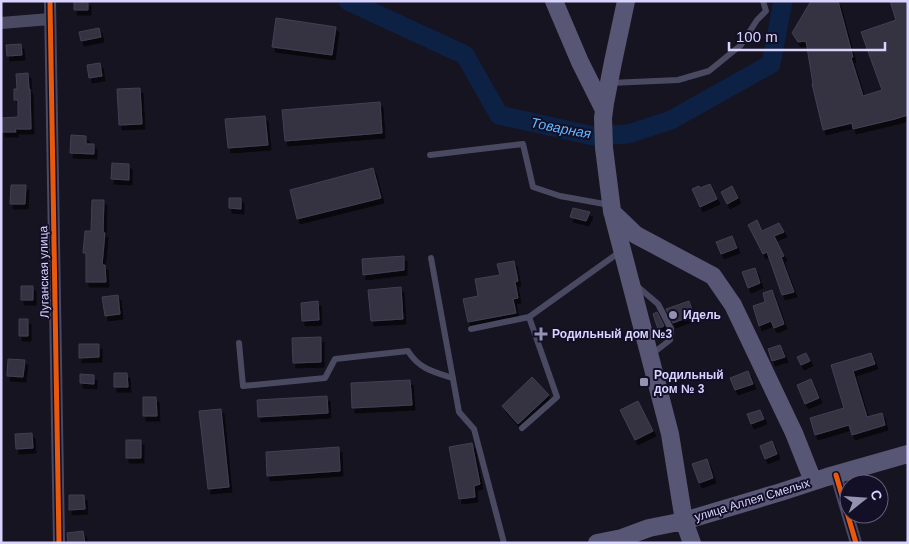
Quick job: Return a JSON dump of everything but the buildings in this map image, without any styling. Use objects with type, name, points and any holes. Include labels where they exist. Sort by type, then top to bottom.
[{"type":"main road","points":[[554,1],[604,114]]},
{"type":"main road","points":[[626,1],[604,114],[604,148],[612,208],[670,434],[684,521],[692,543]]},
{"type":"main road","points":[[580,62],[592,68],[606,66],[613,62]]},
{"type":"main road","points":[[612,208],[636,235],[713,276],[734,305],[794,433],[813,481]]},
{"type":"main road","points":[[622,250],[625,240],[630,236],[636,235]]},
{"type":"main road","name":"улица Аллея Смелых","points":[[597,543],[622,538],[649,528],[684,521],[908,454]]},
{"type":"street","name":"Луганская улица","points":[[50,1],[59,543]]},
{"type":"street","points":[[1,23],[50,19]]},
{"type":"street","points":[[836,474],[856,543]]},
{"type":"lane","points":[[609,82],[678,80],[709,71],[740,46],[757,20],[766,11],[763,1]]},
{"type":"lane","points":[[430,155],[523,144],[533,187],[560,196],[612,208]]},
{"type":"lane","points":[[471,329],[529,317],[622,250]]},
{"type":"lane","points":[[431,258],[459,412],[474,430],[504,543]]},
{"type":"lane","points":[[630,281],[658,304],[671,329],[670,340],[650,356]]},
{"type":"lane","points":[[522,428],[557,397],[529,317]]},
{"type":"lane","points":[[240,343],[243,386],[325,378],[336,359],[408,351],[413,360],[423,368],[453,378]]},
{"type":"waterway","name":"Товарная","points":[[348,1],[465,55],[499,115],[593,136],[628,134],[671,120],[771,64],[783,1]]},
{"type":"cycle path","points":[[50,1],[59,543]]},
{"type":"cycle path","points":[[836,475],[856,543]]},
{"type":"place","name":"Идель","points":[[673,315]]},
{"type":"place","name":"Родильный дом №3","points":[[541,334]]},
{"type":"place","name":"Родильный дом № 3","points":[[644,382]]}]
